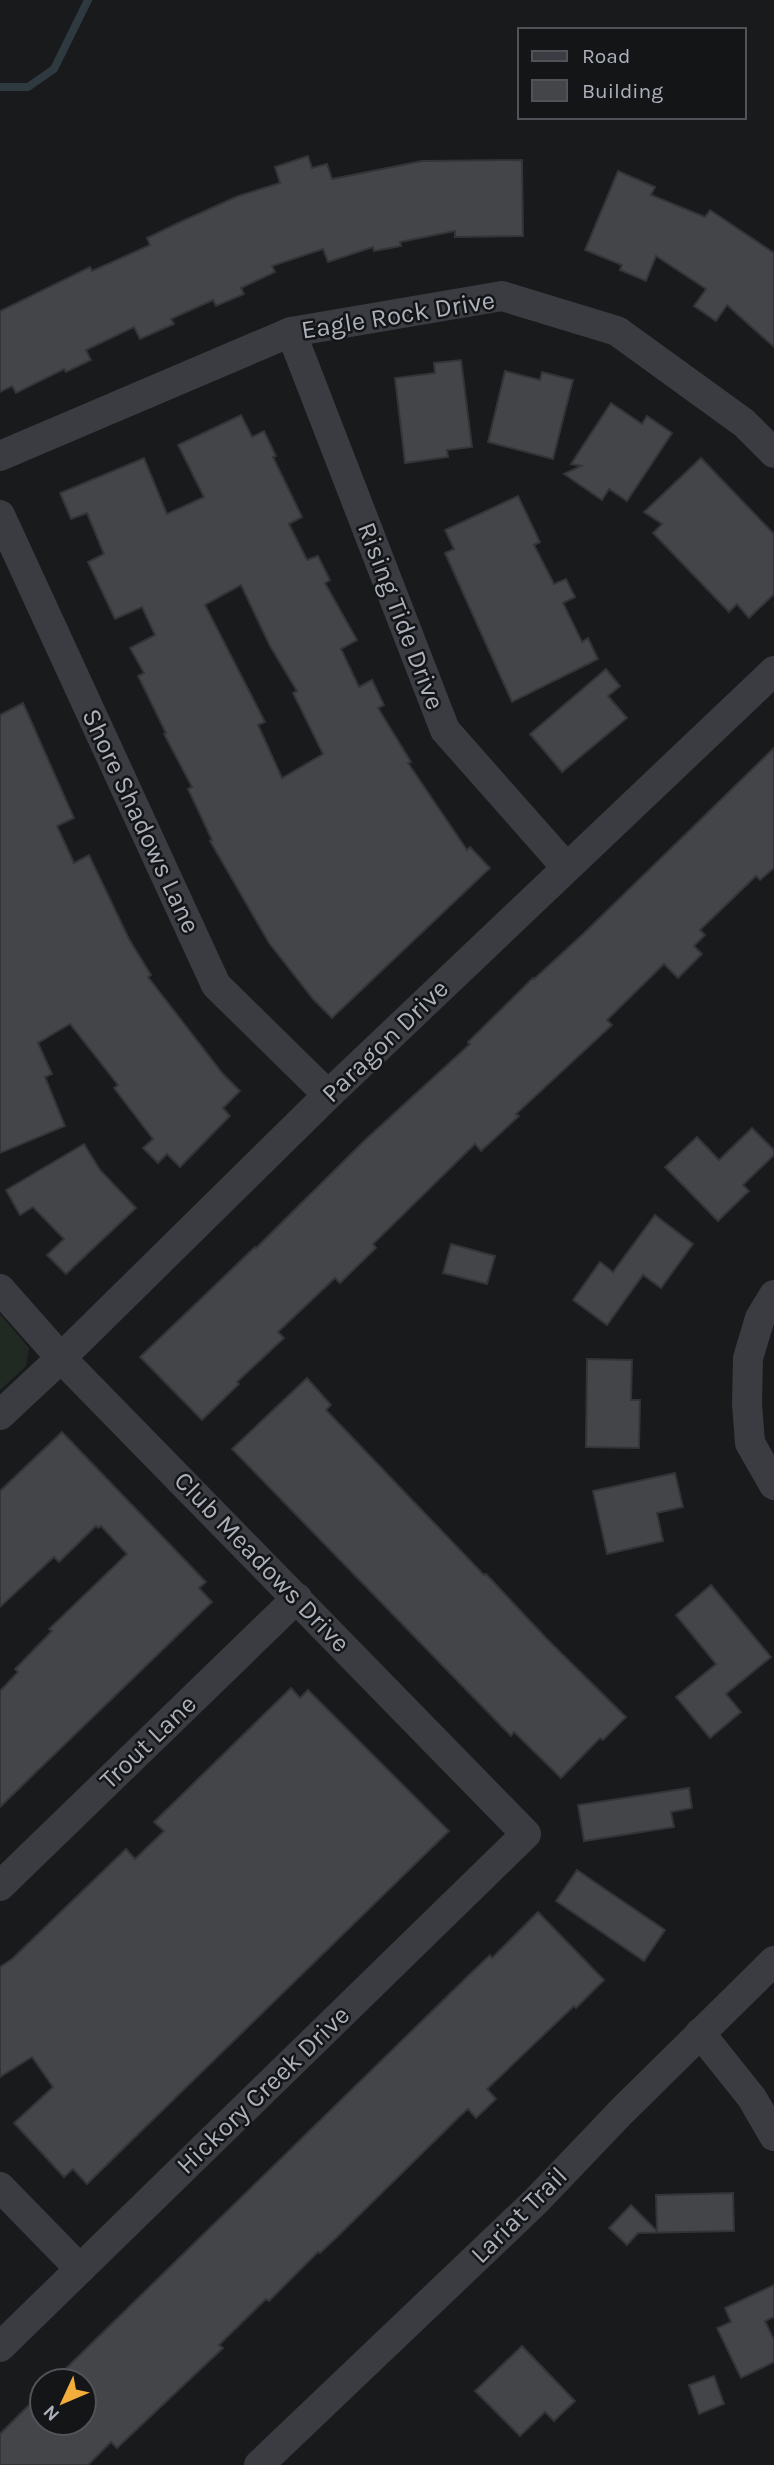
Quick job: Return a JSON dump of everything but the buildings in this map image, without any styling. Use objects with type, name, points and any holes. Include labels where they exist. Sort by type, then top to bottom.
[{"type":"street","name":"Eagle Rock Drive","points":[[0,456],[291,332],[502,296],[617,331],[744,423],[774,453]]},
{"type":"street","name":"Rising Tide Drive","points":[[291,332],[445,730],[566,867]]},
{"type":"street","name":"Shore Shadows Lane","points":[[0,515],[216,985],[328,1095]]},
{"type":"street","name":"Paragon Drive","points":[[0,1415],[328,1095],[774,671]]},
{"type":"street","name":"Club Meadows Drive","points":[[0,1289],[61,1358],[526,1834]]},
{"type":"street","points":[[774,1295],[760,1318],[748,1359],[747,1404],[750,1443],[774,1485]]},
{"type":"street","name":"Trout Lane","points":[[0,1886],[297,1598]]},
{"type":"street","name":"Hickory Creek Drive","points":[[0,2347],[526,1834]]},
{"type":"street","name":"Lariat Trail","points":[[259,2465],[536,2201],[774,1961]]},
{"type":"street","points":[[700,2033],[752,2098],[774,2136]]},
{"type":"street","points":[[0,2188],[80,2269]]},
{"type":"shaded area","points":[[0,1314],[29,1348],[26,1366],[0,1390]]},
{"type":"waterway","points":[[0,87],[28,87],[54,69],[88,0]]}]
